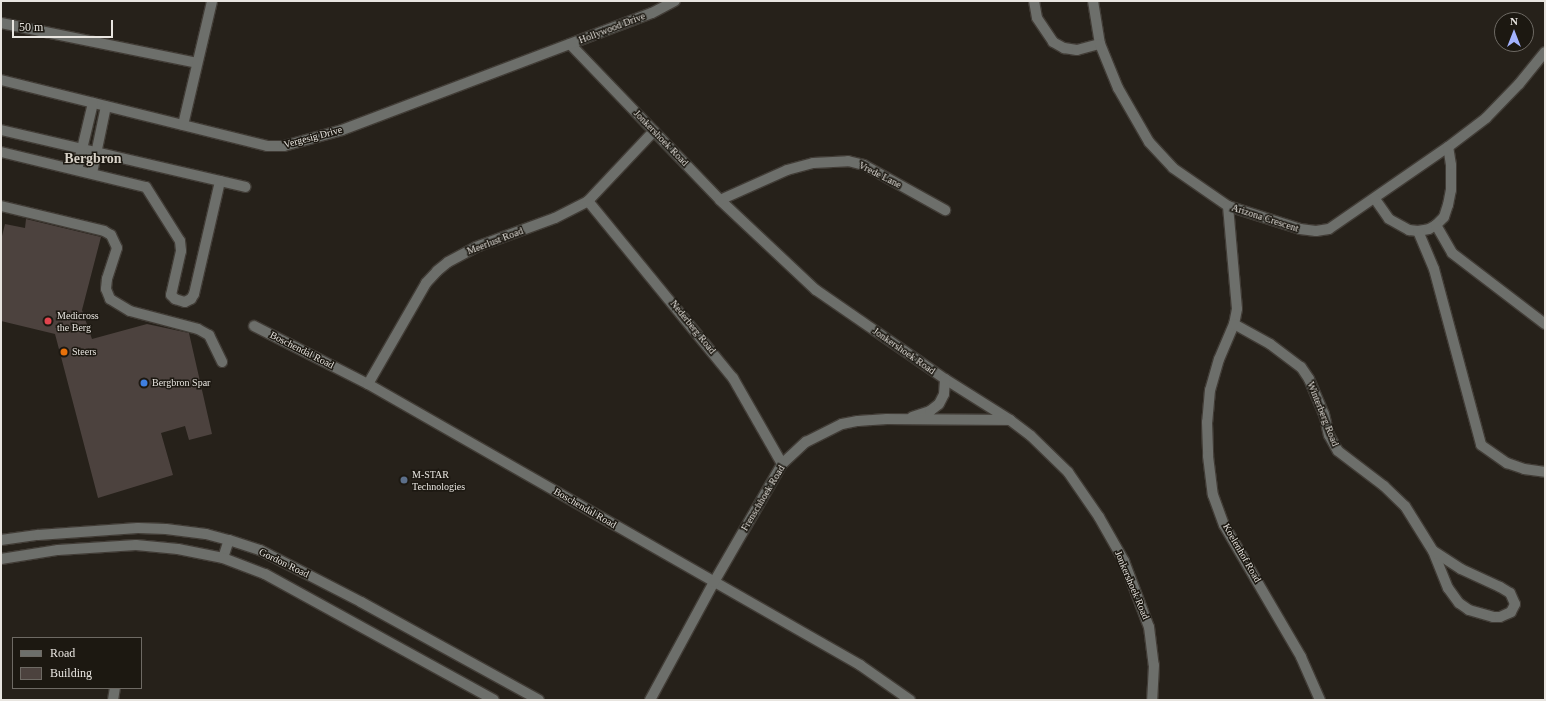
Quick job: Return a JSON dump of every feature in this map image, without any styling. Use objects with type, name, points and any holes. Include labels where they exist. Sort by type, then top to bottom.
[{"type":"street","points":[[183,125],[212,1]]},
{"type":"street","name":"Hollywood Drive","points":[[570,44],[652,13],[675,1]]},
{"type":"street","points":[[1034,1],[1037,18],[1053,42],[1064,48],[1077,50],[1100,44]]},
{"type":"street","name":"Arizona Crescent","points":[[1093,1],[1100,44],[1118,88],[1149,142],[1173,168],[1228,206],[1300,229],[1316,231],[1329,229],[1375,199],[1486,118],[1519,84],[1545,52]]},
{"type":"street","points":[[1,23],[197,63]]},
{"type":"street","name":"Vergesig Drive","points":[[1,80],[267,146],[284,146],[342,130],[570,44]]},
{"type":"street","name":"Jonkershoek Road","points":[[570,44],[720,200],[816,290],[946,379],[1010,420],[1032,436],[1068,472],[1099,517],[1124,561],[1149,627],[1154,664],[1152,700]]},
{"type":"street","points":[[77,170],[93,103]]},
{"type":"street","points":[[92,173],[106,106]]},
{"type":"street","points":[[1,130],[245,187]]},
{"type":"street","name":"Meerlust Road","points":[[368,384],[426,283],[437,271],[448,262],[476,247],[555,218],[588,201],[654,131]]},
{"type":"street","points":[[1375,199],[1389,219],[1409,230],[1418,231],[1429,229],[1436,225],[1444,217],[1450,198],[1451,165],[1448,147]]},
{"type":"street","points":[[1,152],[139,184],[149,190],[180,241],[181,251],[171,295],[175,299],[184,302],[191,299],[194,294],[220,181]]},
{"type":"street","name":"Vrede Lane","points":[[720,200],[787,170],[813,163],[848,161],[864,165],[945,210]]},
{"type":"street","name":"Nederberg Road","points":[[588,201],[733,378],[782,464]]},
{"type":"street","points":[[1,206],[104,231],[111,235],[117,248],[107,279],[106,289],[110,299],[130,311],[198,329],[209,335],[222,362]]},
{"type":"street","name":"Koelenhof Road","points":[[1228,206],[1237,309],[1234,324],[1219,358],[1210,390],[1207,429],[1208,456],[1213,495],[1224,525],[1301,657],[1320,700]]},
{"type":"street","points":[[1436,225],[1452,253],[1545,324]]},
{"type":"street","points":[[1418,231],[1434,269],[1481,445],[1507,463],[1524,469],[1545,472]]},
{"type":"street","name":"Winterberg Road","points":[[1234,324],[1270,344],[1301,368],[1310,379],[1324,414],[1330,435],[1338,451],[1396,496],[1414,520],[1433,551],[1448,588],[1459,603],[1469,610],[1493,617],[1500,617],[1511,612],[1515,604],[1510,593],[1500,586],[1461,569],[1433,551]]},
{"type":"street","name":"Boschendal Road","points":[[254,326],[368,384],[860,664],[910,700]]},
{"type":"street","points":[[902,420],[935,409],[944,394],[946,379]]},
{"type":"street","name":"Frenschhoek Road","points":[[650,700],[714,582],[782,464],[806,442],[842,424],[887,419],[1010,420]]},
{"type":"street","name":"Gordon Road","points":[[1,540],[38,535],[138,528],[192,532],[229,540],[260,550],[361,602],[539,700]]},
{"type":"street","points":[[222,558],[229,540]]},
{"type":"street","name":"Gordon Road","points":[[1,559],[73,548],[136,545],[178,549],[222,558],[265,574],[494,700]]},
{"type":"street","points":[[113,700],[115,689]]},
{"type":"building","points":[[26,219],[101,237],[82,310],[92,339],[147,324],[189,333],[212,434],[189,440],[185,426],[161,433],[173,475],[98,498],[55,334],[1,321],[1,240],[5,224],[25,228]]},
{"type":"place","name":"Medicross the Berg","points":[[48,321]]},
{"type":"place","name":"Steers","points":[[64,352]]},
{"type":"place","name":"Bergbron Spar","points":[[144,383]]},
{"type":"place","name":"M-STAR Technologies","points":[[404,480]]},
{"type":"district","name":"Bergbron","points":[[93,159]]}]
